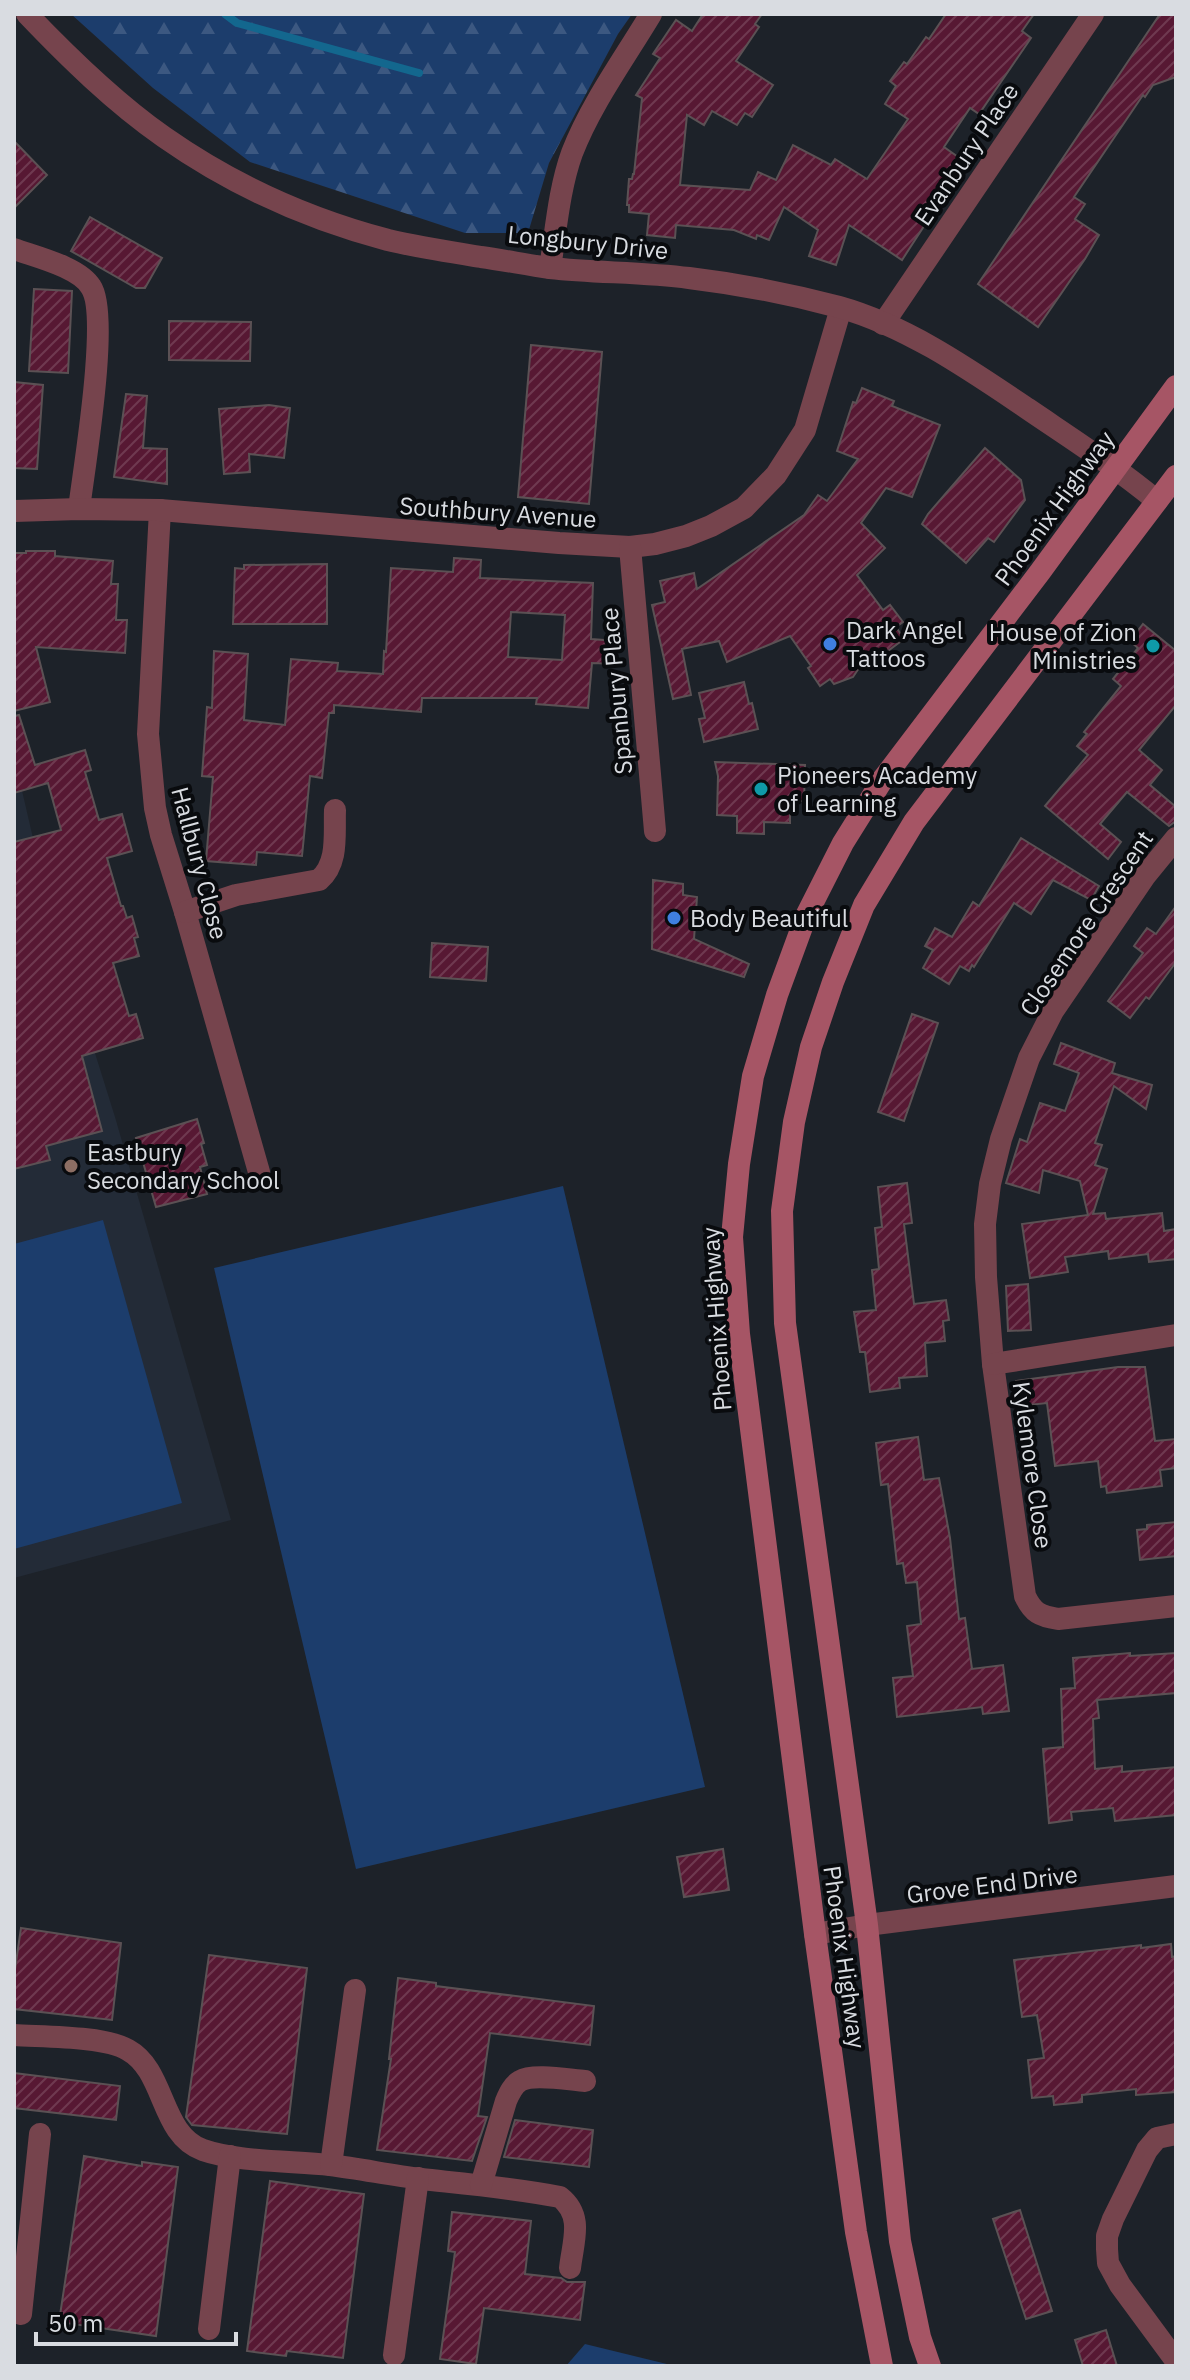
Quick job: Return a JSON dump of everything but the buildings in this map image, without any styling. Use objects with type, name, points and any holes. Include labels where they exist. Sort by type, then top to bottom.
[{"type":"main road","name":"Phoenix Highway","points":[[882,2366],[856,2232],[739,1334],[732,1237],[739,1164],[753,1076],[777,995],[806,916],[843,843],[883,779],[1176,386]]},
{"type":"main road","name":"Phoenix Highway","points":[[930,2366],[920,2337],[900,2241],[867,1925],[785,1323],[782,1211],[794,1122],[811,1047],[833,982],[871,893],[914,822],[1176,476]]},
{"type":"street","name":"Longbury Drive","points":[[27,14],[116,100],[163,136],[213,168],[268,197],[330,223],[389,240],[550,268],[690,278],[768,291],[841,308],[883,324],[977,375],[1115,467],[1157,501]]},
{"type":"street","points":[[550,268],[561,196],[572,154],[589,118],[651,14]]},
{"type":"street","name":"Evanbury Place","points":[[883,324],[1093,14]]},
{"type":"street","points":[[14,249],[77,273],[91,285],[96,298],[99,340],[79,509]]},
{"type":"street","name":"Southbury Avenue","points":[[14,511],[160,510],[630,547],[686,536],[744,508],[776,475],[805,430],[841,308]]},
{"type":"street","name":"Hallbury Close","points":[[160,510],[148,734],[150,773],[161,835],[259,1172]]},
{"type":"street","name":"Spanbury Place","points":[[630,547],[655,831]]},
{"type":"street","points":[[185,912],[236,895],[319,880],[332,863],[335,810]]},
{"type":"street","name":"Closemore Crescent","points":[[993,1364],[985,1224],[990,1184],[1001,1139],[1029,1058],[1053,1011],[1145,876],[1176,838]]},
{"type":"street","name":"Kylemore Close","points":[[1176,1335],[993,1364],[1025,1596],[1031,1609],[1040,1616],[1058,1619],[1176,1606]]},
{"type":"street","name":"Grove End Drive","points":[[815,1934],[1176,1886]]},
{"type":"street","points":[[331,2165],[355,1990]]},
{"type":"street","points":[[14,2035],[90,2041],[127,2049],[141,2060],[150,2073],[171,2118],[185,2139],[202,2150],[560,2197],[570,2205],[576,2218],[570,2268]]},
{"type":"street","points":[[481,2185],[511,2089],[529,2077],[585,2081]]},
{"type":"street","points":[[21,2314],[25,2179],[40,2134]]},
{"type":"street","points":[[1167,2136],[1147,2150],[1127,2187],[1107,2236],[1107,2249],[1108,2263],[1120,2285],[1176,2361]]},
{"type":"street","points":[[209,2329],[230,2156]]},
{"type":"street","points":[[394,2355],[418,2178]]},
{"type":"shaded area","name":"Eastbury Secondary School","points":[[14,756],[48,903],[115,1117],[231,1520],[14,1578]]},
{"type":"green space","points":[[71,14],[632,14],[618,34],[549,163],[528,233],[465,233],[250,162],[153,88]]},
{"type":"green space","points":[[563,1186],[705,1787],[356,1869],[214,1268]]},
{"type":"green space","points":[[103,1220],[182,1503],[14,1549],[14,1244]]},
{"type":"green space","points":[[585,2344],[675,2366],[566,2366]]},
{"type":"waterway","points":[[225,14],[237,23],[419,73]]},
{"type":"place","name":"Dark Angel Tattoos","points":[[830,644]]},
{"type":"place","name":"House of Zion Ministries","points":[[1153,646]]},
{"type":"place","name":"Pioneers Academy of Learning","points":[[761,789]]},
{"type":"place","name":"Body Beautiful","points":[[674,918]]},
{"type":"place","name":"Eastbury Secondary School","points":[[71,1166]]}]
